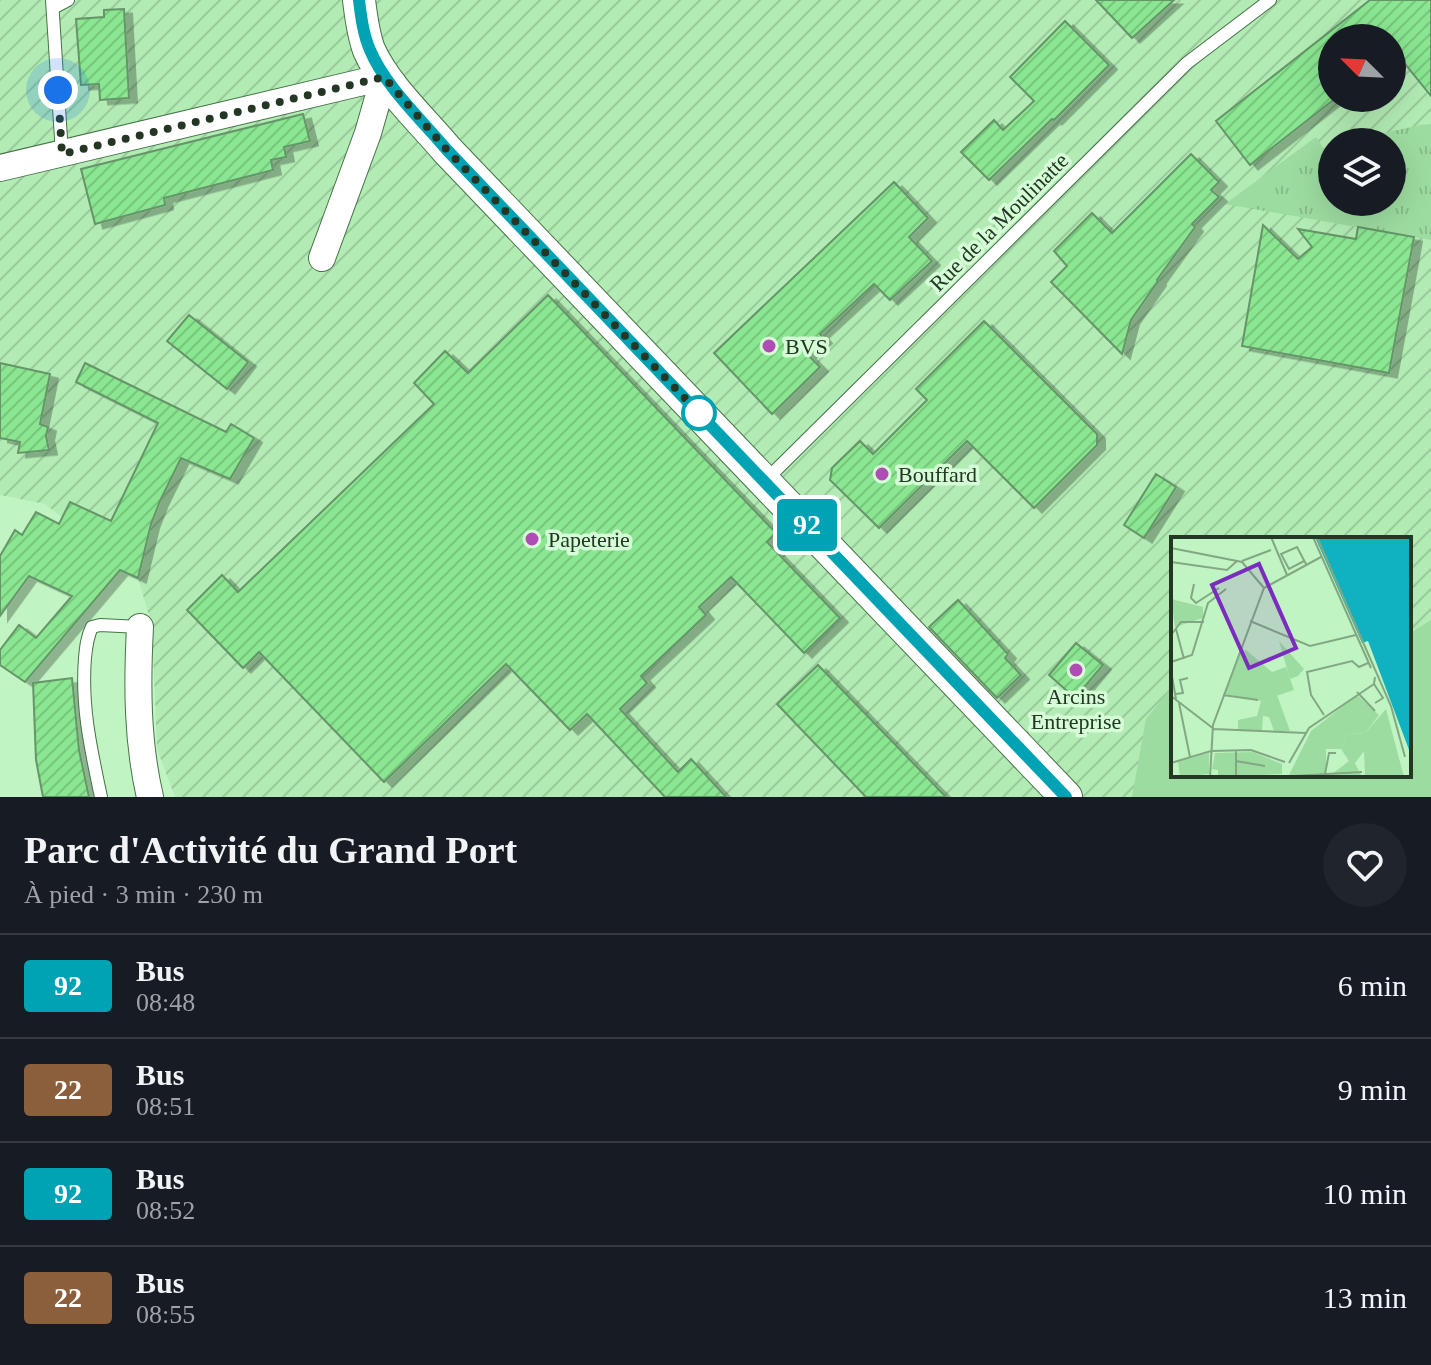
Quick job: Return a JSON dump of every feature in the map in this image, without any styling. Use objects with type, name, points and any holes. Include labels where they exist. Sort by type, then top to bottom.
[{"type":"street","points":[[359,0],[369,49],[384,77],[447,150],[1066,797]]},
{"type":"street","points":[[0,168],[384,77]]},
{"type":"street","points":[[322,258],[368,133],[384,77]]},
{"type":"street","points":[[140,627],[137,693],[141,746],[150,797]]},
{"type":"lane","points":[[62,154],[52,4],[68,0]]},
{"type":"lane","name":"Rue de la Moulinatte","points":[[765,481],[1187,63],[1270,0]]},
{"type":"lane","points":[[101,797],[84,708],[87,636],[92,627],[100,625],[140,627]]},
{"type":"shaded area","points":[[0,0],[1431,0],[1431,797],[175,797],[157,749],[152,626],[138,578],[45,504],[0,495]]},
{"type":"green space","points":[[1431,124],[1431,240],[1225,204],[1316,137],[1318,216],[1406,216],[1406,128]]},
{"type":"green space","points":[[1431,620],[1431,797],[1132,797],[1146,719],[1171,688],[1171,777],[1411,777],[1411,633]]},
{"type":"building","points":[[1096,0],[1174,0],[1132,38]]},
{"type":"building","points":[[1370,0],[1431,0],[1431,96],[1406,65],[1406,24],[1339,24]]},
{"type":"building","points":[[124,9],[129,98],[100,100],[99,84],[81,85],[76,19],[104,17],[104,10]]},
{"type":"building","points":[[1065,21],[1109,65],[989,180],[961,152],[994,120],[1003,130],[1034,101],[1010,77]]},
{"type":"building","points":[[1318,41],[1318,112],[1250,165],[1216,121]]},
{"type":"building","points":[[303,114],[310,141],[284,147],[286,157],[271,160],[273,170],[164,198],[165,205],[95,224],[81,169]]},
{"type":"building","points":[[1191,154],[1219,182],[1211,190],[1219,197],[1192,224],[1195,227],[1131,320],[1122,354],[1051,282],[1067,266],[1054,251],[1092,213],[1112,233]]},
{"type":"building","points":[[894,182],[928,218],[909,237],[932,261],[890,300],[874,284],[820,334],[824,339],[807,354],[820,367],[772,414],[714,353]]},
{"type":"building","points":[[1263,225],[1298,259],[1312,247],[1298,229],[1356,239],[1358,227],[1414,237],[1389,373],[1242,346]]},
{"type":"building","name":"Papeterie","points":[[548,295],[776,533],[767,542],[840,618],[804,653],[731,577],[699,607],[706,615],[641,676],[647,683],[620,709],[678,772],[691,759],[726,797],[665,797],[587,714],[570,730],[506,664],[384,782],[259,652],[243,668],[187,610],[222,575],[238,592],[434,404],[414,383],[445,351],[468,373]]},
{"type":"building","points":[[189,315],[248,362],[227,389],[167,341]]},
{"type":"building","points":[[984,321],[1097,434],[1097,445],[1034,508],[967,441],[879,528],[830,480],[832,468],[860,441],[873,454],[927,400],[916,389]]},
{"type":"building","points":[[0,363],[50,374],[40,424],[48,427],[49,450],[18,453],[20,442],[0,438]]},
{"type":"building","points":[[85,363],[226,432],[231,424],[254,438],[230,479],[181,458],[151,524],[138,578],[120,570],[25,682],[0,665],[0,650],[19,625],[36,638],[72,596],[29,576],[0,616],[0,556],[15,530],[22,535],[36,512],[59,524],[70,502],[111,521],[158,423],[76,382]]},
{"type":"building","points":[[1156,474],[1176,487],[1144,538],[1124,525]]},
{"type":"building","points":[[958,600],[1008,654],[1005,658],[1021,675],[997,698],[929,627]]},
{"type":"building","name":"Arcins Entreprise","points":[[1076,643],[1103,665],[1075,698],[1049,675]]},
{"type":"building","points":[[818,665],[946,797],[866,797],[777,704]]},
{"type":"building","points":[[72,678],[79,750],[89,797],[43,797],[36,760],[33,683]]},
{"type":"bus line","name":"92","points":[[359,0],[369,49],[384,77],[447,150],[1066,797]]},
{"type":"place","name":"BVS","points":[[769,346]]},
{"type":"place","name":"Bouffard","points":[[882,474]]},
{"type":"place","name":"Papeterie","points":[[532,539]]},
{"type":"place","name":"Arcins Entreprise","points":[[1076,670]]},
{"type":"route","points":[[58,90],[62,154],[384,77],[447,150],[699,413]]}]
